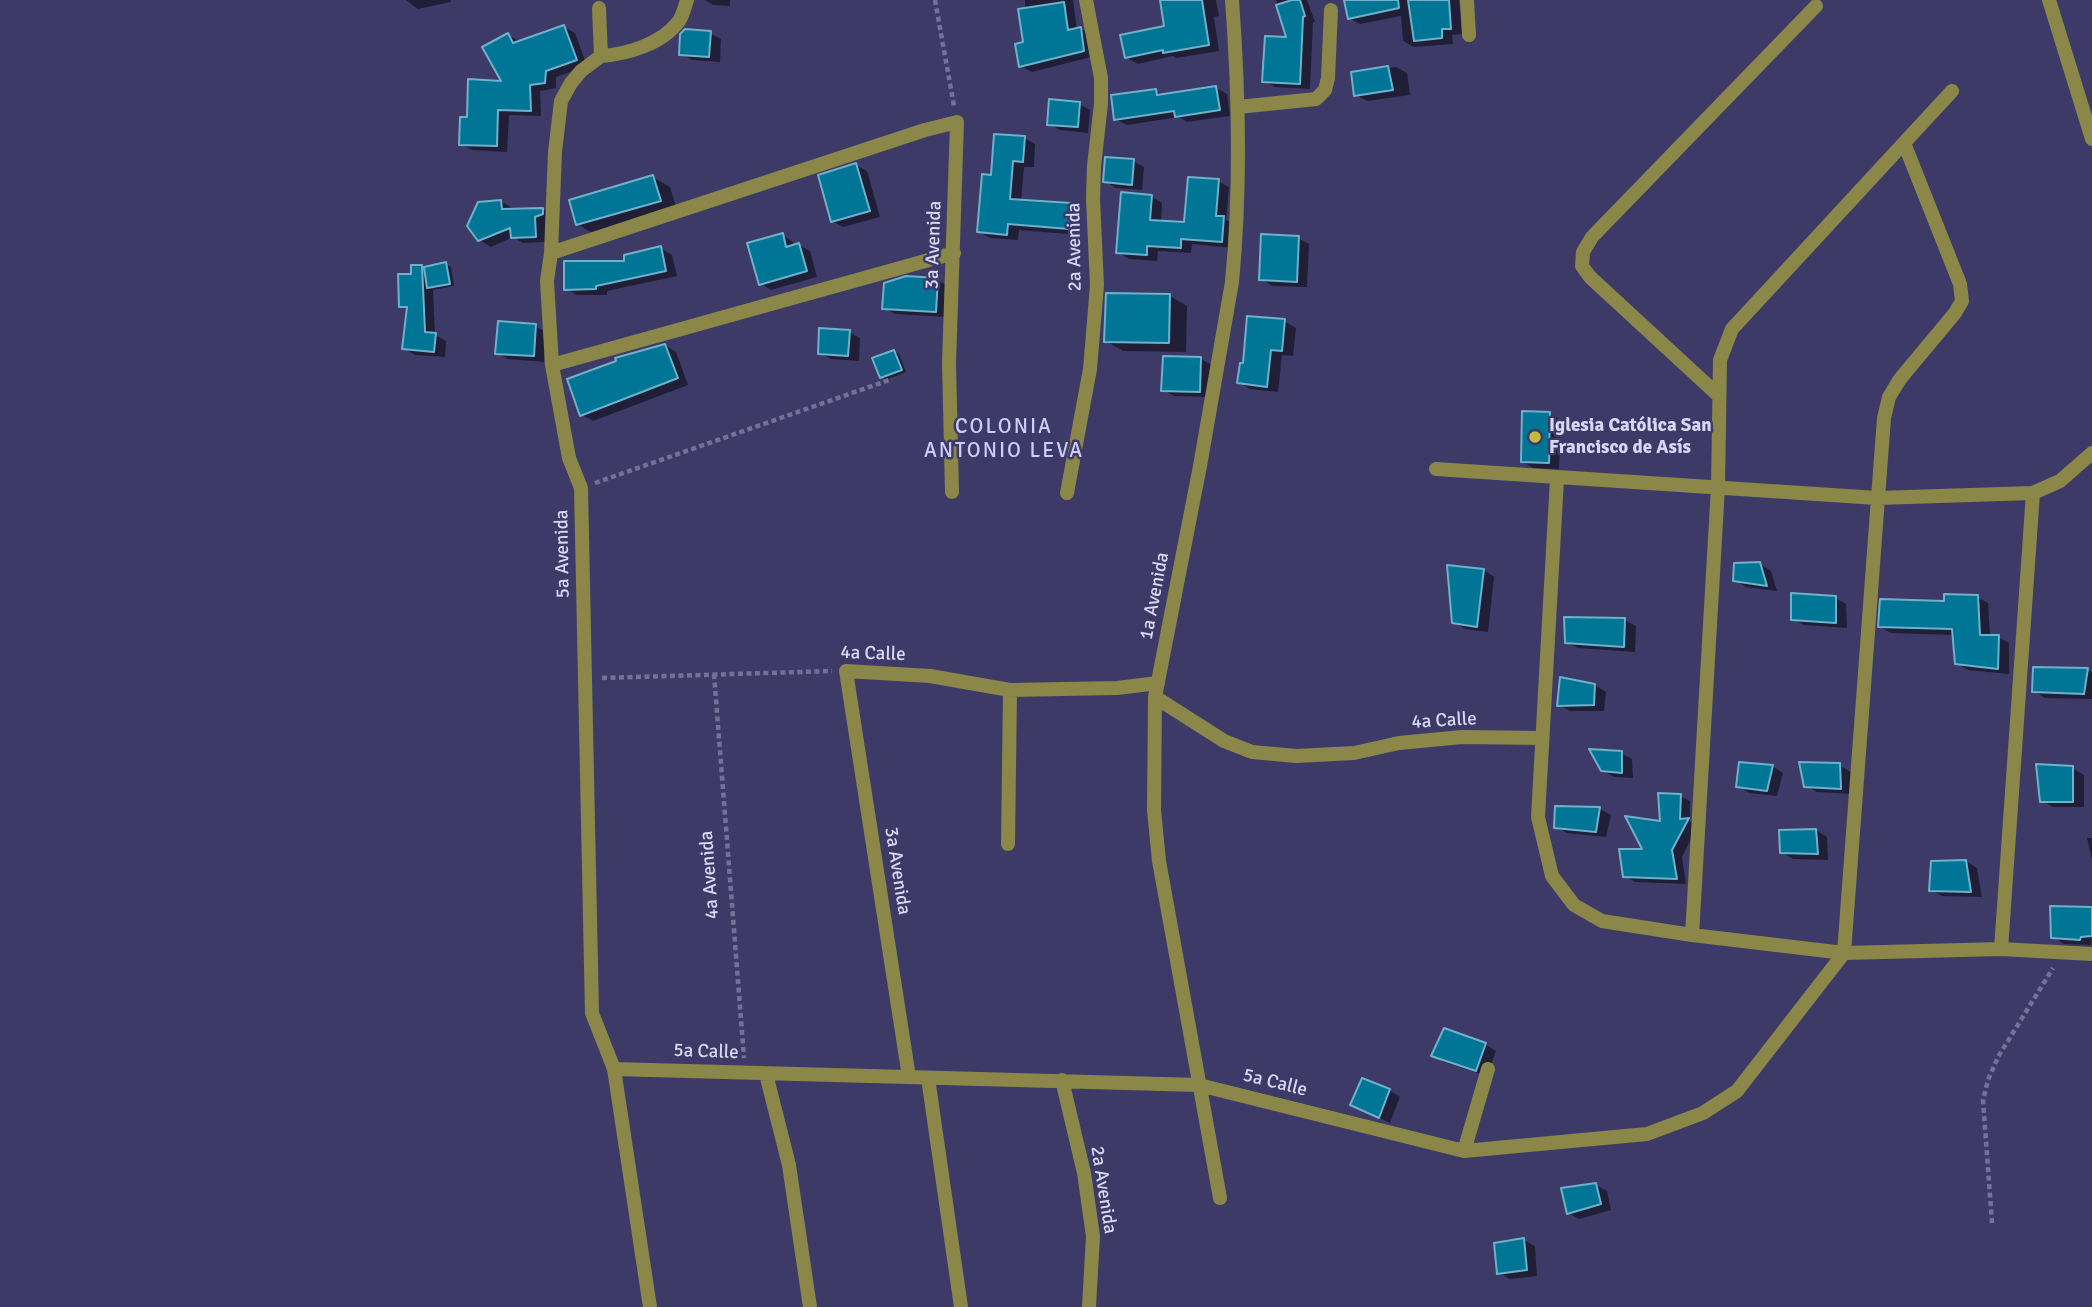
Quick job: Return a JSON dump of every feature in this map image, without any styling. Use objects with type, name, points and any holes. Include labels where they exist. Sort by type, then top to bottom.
[{"type":"street","points":[[599,8],[601,56],[622,54],[662,37],[680,19],[687,0]]},
{"type":"street","name":"2a Avenida","points":[[1068,493],[1090,369],[1097,285],[1094,188],[1101,78],[1086,0]]},
{"type":"street","name":"1a Avenida","points":[[1220,1198],[1159,861],[1154,810],[1156,690],[1200,466],[1235,253],[1238,107],[1232,0]]},
{"type":"street","points":[[1467,0],[1469,35]]},
{"type":"street","points":[[2049,0],[2092,139]]},
{"type":"street","points":[[1718,395],[1590,277],[1582,266],[1583,252],[1592,237],[1816,6]]},
{"type":"street","points":[[1238,107],[1317,99],[1325,90],[1328,78],[1331,10]]},
{"type":"street","name":"5a Avenida","points":[[601,56],[576,77],[561,101],[547,281],[552,365],[569,458],[581,488],[592,1013],[614,1069],[649,1307]]},
{"type":"street","points":[[1692,935],[1718,487],[1720,360],[1732,329],[1952,91]]},
{"type":"street","points":[[551,253],[925,130],[957,122]]},
{"type":"street","name":"3a Avenida","points":[[952,492],[949,363],[957,122]]},
{"type":"street","points":[[1844,953],[1884,418],[1889,397],[1900,379],[1942,331],[1962,301],[1960,284],[1904,143]]},
{"type":"street","points":[[552,365],[954,253]]},
{"type":"street","points":[[1436,469],[1877,498],[2033,493],[2060,481],[2092,453]]},
{"type":"street","points":[[1557,479],[1538,817],[1552,876],[1574,905],[1602,921],[1844,953],[2001,949],[2092,954]]},
{"type":"street","points":[[2001,949],[2033,493]]},
{"type":"street","name":"3a Avenida","points":[[846,671],[909,1077]]},
{"type":"street","name":"4a Calle","points":[[846,671],[930,676],[1010,690],[1156,690],[1223,741],[1252,752],[1296,755],[1354,753],[1399,743],[1462,737],[1542,738]]},
{"type":"street","points":[[1008,844],[1010,690]]},
{"type":"street","name":"5a Calle","points":[[614,1069],[1199,1085],[1464,1152],[1647,1135],[1703,1113],[1737,1091],[1844,953]]},
{"type":"street","points":[[1464,1152],[1488,1069]]},
{"type":"street","points":[[766,1074],[789,1165],[810,1307]]},
{"type":"street","points":[[928,1078],[961,1307]]},
{"type":"street","name":"2a Avenida","points":[[1062,1080],[1084,1173],[1093,1236],[1089,1307]]},
{"type":"path","points":[[935,0],[957,122]]},
{"type":"path","points":[[581,488],[892,379]]},
{"type":"path","name":"4a Calle","points":[[584,678],[846,671]]},
{"type":"path","name":"4a Avenida","points":[[714,674],[745,1073]]},
{"type":"path","points":[[1992,1223],[1983,1100],[1988,1080],[1998,1057],[2063,953]]},
{"type":"building","points":[[1160,0],[1202,0],[1209,45],[1125,58],[1120,35],[1164,26]]},
{"type":"building","points":[[1300,0],[1305,16],[1300,84],[1262,82],[1265,36],[1286,37],[1276,5]]},
{"type":"building","points":[[1344,0],[1398,0],[1399,8],[1348,19]]},
{"type":"building","points":[[1408,0],[1449,0],[1451,29],[1442,29],[1442,38],[1414,41]]},
{"type":"building","points":[[1064,2],[1068,30],[1081,27],[1084,51],[1019,67],[1015,44],[1023,42],[1018,9]]},
{"type":"building","points":[[564,25],[577,60],[546,71],[545,83],[530,85],[531,111],[498,110],[497,146],[459,145],[460,117],[467,117],[468,79],[501,81],[482,47],[508,33],[513,43]]},
{"type":"building","points":[[685,29],[711,31],[709,57],[679,55],[680,34]]},
{"type":"building","points":[[1388,66],[1393,90],[1354,96],[1351,72]]},
{"type":"building","points":[[1216,86],[1220,110],[1175,117],[1174,111],[1114,120],[1111,95],[1156,89],[1157,95]]},
{"type":"building","points":[[1049,99],[1080,102],[1078,127],[1047,125]]},
{"type":"building","points":[[994,134],[1025,136],[1023,162],[1013,161],[1010,199],[1071,203],[1069,229],[1008,224],[1007,235],[977,232],[982,174],[991,175]]},
{"type":"building","points":[[1105,157],[1134,159],[1132,185],[1103,182]]},
{"type":"building","points":[[856,163],[870,211],[831,222],[818,175]]},
{"type":"building","points":[[653,175],[661,201],[576,225],[569,200]]},
{"type":"building","points":[[1188,177],[1219,179],[1216,216],[1224,216],[1222,242],[1181,239],[1181,248],[1147,246],[1147,255],[1116,253],[1121,192],[1152,195],[1150,220],[1184,222]]},
{"type":"building","points":[[501,200],[502,209],[543,208],[543,214],[535,217],[536,237],[511,238],[510,228],[478,241],[467,226],[478,202]]},
{"type":"building","points":[[783,233],[786,247],[799,243],[807,271],[759,285],[747,243]]},
{"type":"building","points":[[1261,234],[1299,236],[1297,282],[1259,280]]},
{"type":"building","points":[[661,246],[666,271],[596,286],[596,289],[564,290],[564,261],[624,261],[624,255]]},
{"type":"building","points":[[446,262],[450,284],[427,288],[424,267]]},
{"type":"building","points":[[411,265],[422,265],[425,332],[436,333],[434,352],[402,349],[407,307],[399,307],[398,274],[411,274]]},
{"type":"building","points":[[906,276],[938,278],[936,312],[882,309],[884,283]]},
{"type":"building","points":[[1106,293],[1170,294],[1169,343],[1104,342]]},
{"type":"building","points":[[1247,316],[1285,319],[1282,351],[1271,350],[1267,387],[1237,383],[1240,363],[1243,363]]},
{"type":"building","points":[[498,321],[536,324],[534,356],[495,354]]},
{"type":"building","points":[[819,328],[850,330],[848,356],[818,354]]},
{"type":"building","points":[[665,344],[678,378],[580,416],[567,379],[616,361],[615,358]]},
{"type":"building","points":[[894,350],[902,370],[880,378],[872,358]]},
{"type":"building","points":[[1163,356],[1201,357],[1200,392],[1161,391]]},
{"type":"building","name":"Iglesia Católica San Francisco de Asís","points":[[1522,411],[1550,412],[1549,463],[1521,462]]},
{"type":"building","points":[[1760,562],[1767,586],[1733,581],[1734,563]]},
{"type":"building","points":[[1447,565],[1484,569],[1477,627],[1452,623]]},
{"type":"building","points":[[1791,593],[1836,596],[1836,623],[1791,620]]},
{"type":"building","points":[[1944,594],[1978,595],[1980,635],[1999,635],[1998,669],[1955,664],[1952,629],[1878,627],[1880,599],[1944,601]]},
{"type":"building","points":[[1564,617],[1625,618],[1624,647],[1565,643]]},
{"type":"building","points":[[2033,667],[2088,668],[2084,694],[2032,692]]},
{"type":"building","points":[[1560,677],[1595,684],[1594,705],[1557,706]]},
{"type":"building","points":[[1589,749],[1622,751],[1622,773],[1601,771]]},
{"type":"building","points":[[1739,762],[1773,765],[1767,791],[1736,787]]},
{"type":"building","points":[[1799,762],[1840,763],[1841,789],[1804,787]]},
{"type":"building","points":[[2036,764],[2073,766],[2073,802],[2040,802]]},
{"type":"building","points":[[1658,793],[1681,794],[1680,819],[1689,818],[1672,850],[1677,879],[1623,877],[1619,849],[1642,849],[1625,816],[1660,821]]},
{"type":"building","points":[[1555,806],[1600,807],[1596,832],[1554,828]]},
{"type":"building","points":[[1816,829],[1818,854],[1780,853],[1779,830]]},
{"type":"building","points":[[1966,860],[1971,892],[1929,891],[1931,861]]},
{"type":"building","points":[[2050,906],[2092,907],[2092,936],[2081,937],[2080,940],[2051,938]]},
{"type":"building","points":[[1444,1028],[1486,1043],[1476,1071],[1431,1056]]},
{"type":"building","points":[[1362,1078],[1390,1089],[1379,1118],[1350,1105]]},
{"type":"building","points":[[1596,1183],[1601,1204],[1567,1214],[1561,1188]]},
{"type":"building","points":[[1524,1238],[1527,1270],[1497,1274],[1494,1243]]},
{"type":"place","name":"Iglesia Católica San Francisco de Asís","points":[[1535,437]]},
{"type":"district","name":"COLONIA ANTONIO LEVA","points":[[1004,439]]}]
